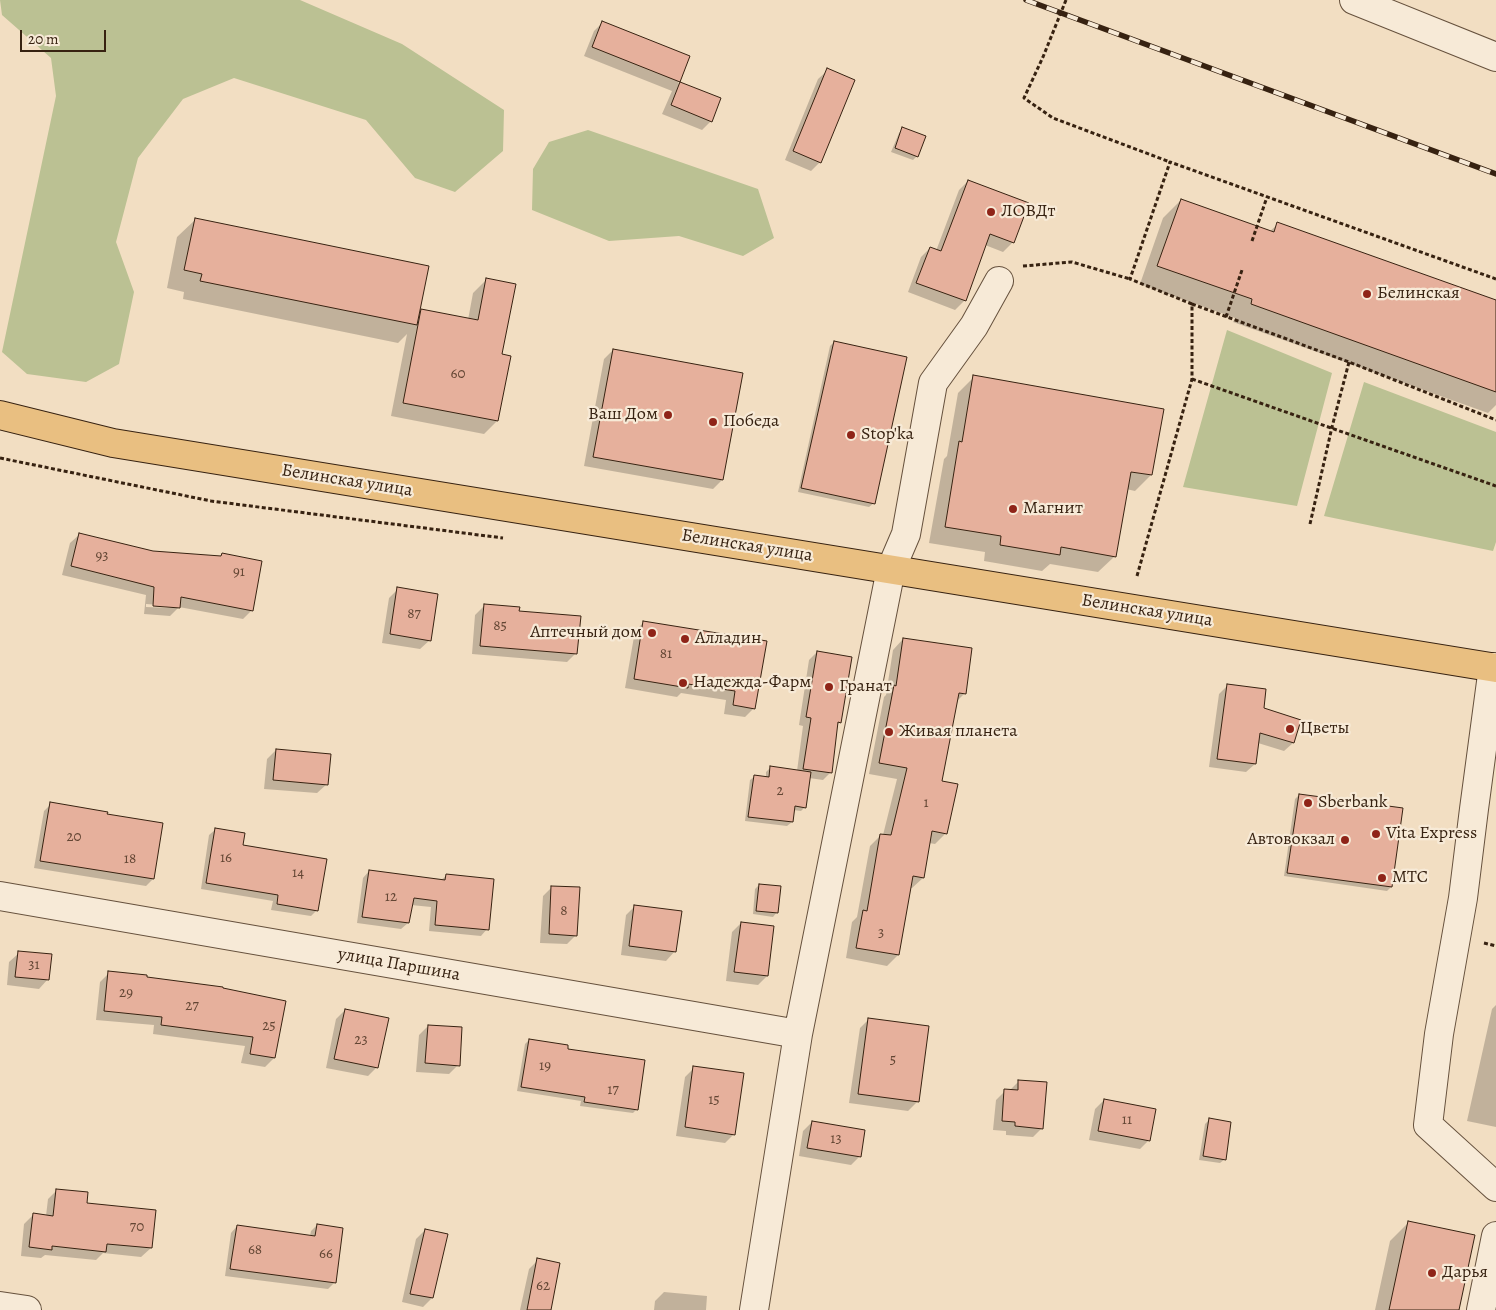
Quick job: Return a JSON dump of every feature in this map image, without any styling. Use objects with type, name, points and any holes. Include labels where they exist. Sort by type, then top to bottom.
[{"type":"main road","name":"Белинская улица","points":[[0,415],[113,443],[1495,668]]},
{"type":"street","points":[[1354,0],[1496,57]]},
{"type":"street","points":[[754,1310],[798,1034],[891,569],[906,534],[933,383],[974,326],[999,281]]},
{"type":"street","points":[[1495,668],[1463,898],[1439,1034],[1428,1126],[1496,1187]]},
{"type":"street","name":"улица Паршина","points":[[0,896],[798,1034]]},
{"type":"street","points":[[1481,1310],[1496,1236]]},
{"type":"street","points":[[0,1306],[27,1310]]},
{"type":"path","points":[[1066,0],[1024,98],[1053,118],[1496,279]]},
{"type":"path","points":[[1130,279],[1170,162]]},
{"type":"path","points":[[1252,241],[1267,197]]},
{"type":"path","points":[[999,281],[1014,267],[1072,262],[1130,279],[1496,420]]},
{"type":"path","points":[[1226,317],[1242,270]]},
{"type":"path","points":[[1138,576],[1192,379],[1192,304]]},
{"type":"path","points":[[1310,524],[1349,362]]},
{"type":"path","points":[[1192,379],[1496,486]]},
{"type":"path","points":[[0,458],[211,501],[510,538]]},
{"type":"green space","points":[[0,0],[300,0],[402,44],[504,110],[503,151],[455,192],[415,178],[366,120],[234,78],[183,99],[138,158],[116,242],[134,292],[119,364],[86,382],[27,374],[2,352],[56,96],[51,58],[2,15]]},
{"type":"green space","points":[[588,130],[758,189],[774,238],[743,256],[679,236],[609,241],[532,210],[533,169],[549,142]]},
{"type":"green space","points":[[1227,330],[1332,373],[1297,506],[1183,487]]},
{"type":"green space","points":[[1364,382],[1496,432],[1496,542],[1493,551],[1324,516]]},
{"type":"building","points":[[602,21],[690,56],[680,82],[592,47]]},
{"type":"building","points":[[827,68],[855,80],[821,163],[793,151]]},
{"type":"building","points":[[680,82],[721,98],[712,122],[671,105]]},
{"type":"building","points":[[902,127],[926,136],[918,157],[895,148]]},
{"type":"building","points":[[968,180],[1029,203],[1014,243],[990,234],[966,301],[916,283],[930,247],[941,251]]},
{"type":"building","name":"Белинская","points":[[1181,199],[1274,232],[1277,222],[1496,300],[1496,392],[1251,304],[1252,299],[1157,266]]},
{"type":"building","points":[[195,218],[429,266],[417,325],[200,281],[202,274],[184,270]]},
{"type":"building","points":[[486,278],[516,284],[502,354],[511,356],[498,421],[403,403],[421,309],[478,320]]},
{"type":"building","name":"Stop'ka","points":[[834,341],[907,357],[875,504],[801,488]]},
{"type":"building","name":"Ваш Дом","points":[[613,349],[743,373],[723,480],[593,457]]},
{"type":"building","points":[[973,375],[1164,409],[1152,475],[1131,472],[1116,557],[1061,547],[1060,555],[1000,545],[1001,536],[945,527],[959,441],[962,442]]},
{"type":"building","points":[[79,533],[153,551],[221,556],[222,553],[262,561],[253,611],[181,597],[180,608],[153,606],[154,587],[71,566]]},
{"type":"building","points":[[397,587],[438,594],[431,641],[390,634]]},
{"type":"building","points":[[484,604],[520,607],[519,611],[581,616],[577,654],[480,646]]},
{"type":"building","points":[[643,621],[767,641],[755,709],[733,705],[735,691],[688,684],[688,688],[634,679]]},
{"type":"building","points":[[903,638],[972,648],[966,694],[959,693],[942,781],[958,784],[947,834],[932,831],[924,878],[913,876],[899,955],[856,948],[863,910],[867,911],[880,834],[891,835],[907,768],[879,763],[894,685],[896,686]]},
{"type":"building","name":"Гранат","points":[[817,651],[852,657],[841,723],[838,722],[832,773],[803,769],[811,718],[806,717]]},
{"type":"building","points":[[1227,684],[1266,689],[1264,708],[1301,720],[1294,743],[1260,733],[1256,764],[1217,759]]},
{"type":"building","points":[[276,749],[331,754],[328,785],[273,780]]},
{"type":"building","points":[[770,766],[811,772],[806,808],[795,806],[793,822],[748,817],[754,775],[769,777]]},
{"type":"building","name":"Автовокзал","points":[[1299,794],[1403,808],[1392,887],[1287,873]]},
{"type":"building","points":[[50,802],[163,823],[154,879],[40,861]]},
{"type":"building","points":[[215,828],[245,833],[243,845],[327,859],[318,911],[277,904],[278,895],[206,883]]},
{"type":"building","points":[[369,870],[445,880],[446,874],[494,879],[489,930],[435,925],[437,901],[414,898],[409,923],[362,917]]},
{"type":"building","points":[[759,884],[781,886],[778,913],[756,911]]},
{"type":"building","points":[[551,886],[580,887],[577,936],[549,934]]},
{"type":"building","points":[[634,905],[682,911],[676,952],[629,946]]},
{"type":"building","points":[[741,922],[774,926],[768,976],[734,972]]},
{"type":"building","points":[[18,951],[52,954],[49,980],[15,977]]},
{"type":"building","points":[[108,971],[223,987],[286,1001],[275,1058],[250,1054],[253,1037],[161,1025],[162,1017],[104,1011]]},
{"type":"building","points":[[345,1009],[389,1018],[378,1068],[334,1059]]},
{"type":"building","points":[[868,1018],[929,1026],[919,1102],[858,1094]]},
{"type":"building","points":[[428,1025],[462,1027],[460,1066],[425,1063]]},
{"type":"building","points":[[529,1039],[568,1045],[568,1049],[645,1060],[638,1110],[584,1102],[585,1097],[521,1087]]},
{"type":"building","points":[[693,1066],[744,1073],[735,1135],[685,1127]]},
{"type":"building","points":[[1018,1080],[1047,1082],[1043,1129],[1015,1126],[1015,1122],[1002,1121],[1004,1089],[1018,1090]]},
{"type":"building","points":[[1104,1099],[1156,1109],[1150,1141],[1098,1131]]},
{"type":"building","points":[[1209,1118],[1231,1122],[1226,1160],[1203,1156]]},
{"type":"building","points":[[812,1121],[865,1130],[861,1157],[807,1148]]},
{"type":"building","points":[[56,1189],[88,1192],[87,1203],[156,1210],[152,1248],[107,1244],[106,1252],[52,1246],[52,1250],[29,1247],[33,1213],[53,1216]]},
{"type":"building","name":"Дарья","points":[[1408,1221],[1475,1235],[1459,1310],[1389,1310]]},
{"type":"building","points":[[317,1224],[343,1228],[336,1283],[230,1269],[237,1225],[315,1236]]},
{"type":"building","points":[[425,1229],[448,1234],[433,1298],[410,1294]]},
{"type":"building","points":[[537,1258],[560,1263],[551,1310],[527,1310]]},
{"type":"railway","points":[[1026,0],[1496,174]]},
{"type":"place","name":"ЛОВДт","points":[[991,212]]},
{"type":"place","name":"Белинская","points":[[1367,294]]},
{"type":"place","name":"Ваш Дом","points":[[668,415]]},
{"type":"place","name":"Победа","points":[[713,422]]},
{"type":"place","name":"Stop'ka","points":[[851,435]]},
{"type":"place","name":"Магнит","points":[[1013,509]]},
{"type":"place","name":"Аптечный дом","points":[[652,633]]},
{"type":"place","name":"Алладин","points":[[685,639]]},
{"type":"place","name":"Надежда-Фарм","points":[[683,683]]},
{"type":"place","name":"Гранат","points":[[829,687]]},
{"type":"place","name":"Цветы","points":[[1290,729]]},
{"type":"place","name":"Живая планета","points":[[889,732]]},
{"type":"place","name":"Sberbank","points":[[1308,803]]},
{"type":"place","name":"Vita Express","points":[[1376,834]]},
{"type":"place","name":"Автовокзал","points":[[1345,840]]},
{"type":"place","name":"МТС","points":[[1382,878]]},
{"type":"place","name":"Дарья","points":[[1432,1273]]}]
